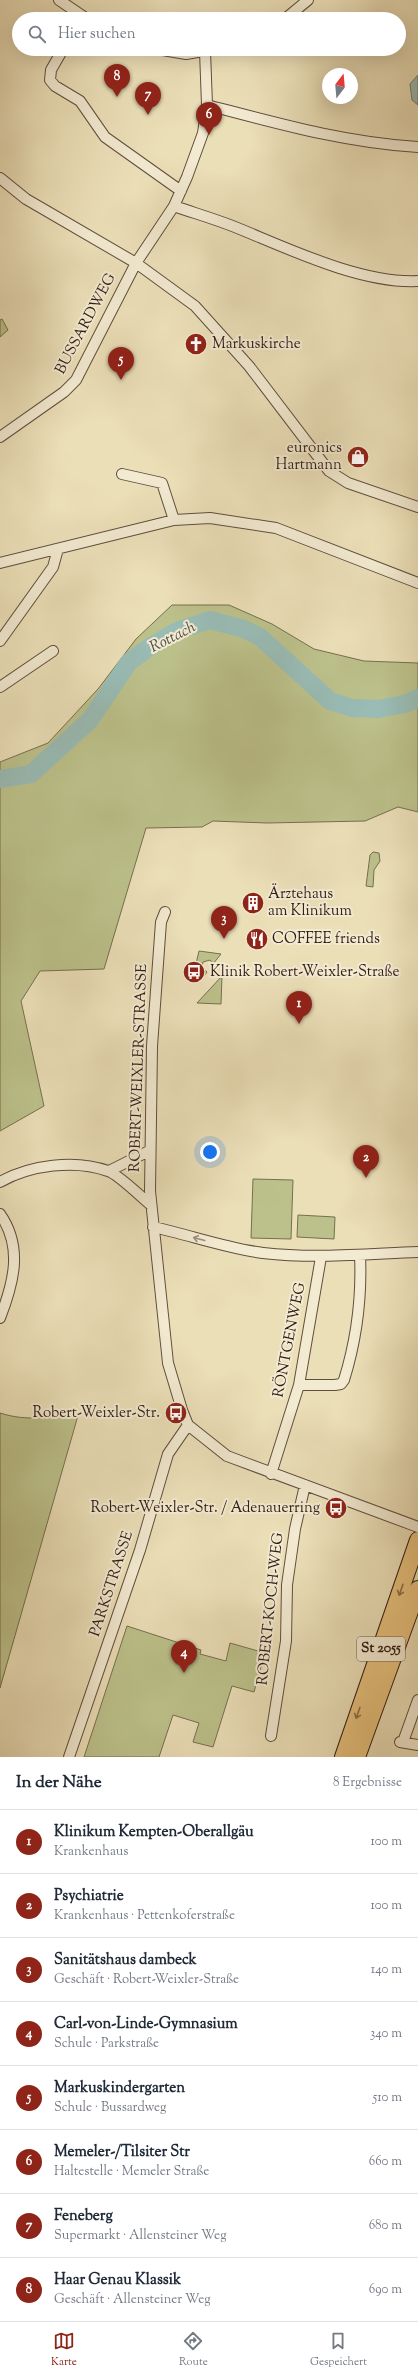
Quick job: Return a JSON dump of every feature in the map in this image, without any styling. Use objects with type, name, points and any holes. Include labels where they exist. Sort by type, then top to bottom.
[{"type":"main road","name":"St 2055","points":[[343,1757],[418,1540]]},
{"type":"main road","name":"St 2055","points":[[357,1757],[418,1589]]},
{"type":"street","points":[[59,0],[75,12]]},
{"type":"street","points":[[293,12],[308,0]]},
{"type":"street","points":[[59,56],[51,70],[50,80],[55,86],[80,101],[106,137],[181,191]]},
{"type":"street","name":"BUSSARDWEG","points":[[0,437],[64,392],[76,380],[136,263],[174,206],[202,133],[207,105],[210,56]]},
{"type":"street","points":[[207,105],[306,130],[372,142],[418,146]]},
{"type":"street","points":[[0,178],[26,198],[136,263],[195,306],[249,366],[330,471],[348,483],[418,507]]},
{"type":"street","points":[[174,206],[232,226],[298,254],[362,275],[418,281]]},
{"type":"street","points":[[122,474],[162,483],[174,520]]},
{"type":"street","points":[[0,564],[174,520],[210,518],[276,528],[418,583]]},
{"type":"street","points":[[0,641],[53,567],[58,549]]},
{"type":"street","points":[[0,687],[53,651]]},
{"type":"street","name":"ROBERT-WEIXLER-STRASSE","points":[[165,912],[160,927],[152,1046],[149,1151],[151,1205],[168,1363],[176,1395],[188,1425],[227,1456],[271,1474],[305,1485],[418,1528]]},
{"type":"street","points":[[109,1171],[149,1151]]},
{"type":"street","points":[[0,1182],[33,1168],[69,1165],[109,1171],[151,1205]]},
{"type":"street","points":[[0,1214],[10,1228],[15,1251],[13,1270],[0,1318]]},
{"type":"street","points":[[153,1227],[237,1249],[321,1257],[418,1252]]},
{"type":"street","points":[[299,1385],[335,1385],[341,1384],[344,1380],[355,1337],[362,1293],[360,1255]]},
{"type":"street","name":"RÖNTGENWEG","points":[[271,1474],[299,1385],[321,1257]]},
{"type":"street","name":"PARKSTRASSE","points":[[69,1757],[140,1550],[168,1454],[188,1425]]},
{"type":"street","name":"ROBERT-KOCH-WEG","points":[[271,1736],[286,1641],[289,1570],[305,1485]]},
{"type":"street","points":[[418,1700],[401,1742],[418,1745]]},
{"type":"green space","points":[[2,319],[8,330],[0,337],[0,320]]},
{"type":"green space","points":[[172,605],[229,605],[272,624],[314,649],[364,661],[418,663],[418,812],[398,807],[365,821],[267,823],[213,821],[202,827],[146,828],[104,969],[40,971],[21,1001],[44,1106],[0,1131],[0,762],[48,743],[98,689],[136,639]]},
{"type":"green space","points":[[373,852],[379,853],[380,861],[374,870],[373,887],[366,886],[370,855]]},
{"type":"green space","points":[[199,951],[221,954],[213,964],[210,960],[203,962],[202,967],[207,972],[204,976],[195,968]]},
{"type":"green space","points":[[222,976],[221,1004],[197,1003]]},
{"type":"green space","points":[[253,1179],[293,1180],[291,1239],[251,1238]]},
{"type":"green space","points":[[298,1215],[335,1217],[334,1239],[297,1237]]},
{"type":"green space","points":[[79,1412],[0,1688],[0,1413],[10,1416],[40,1418]]},
{"type":"green space","points":[[127,1626],[201,1650],[200,1654],[226,1661],[230,1643],[265,1653],[254,1692],[232,1686],[213,1747],[193,1742],[199,1723],[173,1715],[159,1757],[84,1757]]},
{"type":"water","points":[[418,75],[418,105],[412,100],[410,84]]},
{"type":"waterway","name":"Rottach","points":[[0,779],[31,774],[90,720],[129,662],[151,646],[179,630],[210,620],[244,629],[260,637],[330,701],[352,708],[378,709],[405,704],[418,698]]},
{"type":"place","name":"Haar Genau Klassik","points":[[117,97]]},
{"type":"place","name":"Feneberg","points":[[148,115]]},
{"type":"place","name":"Memeler-/Tilsiter Str","points":[[209,135]]},
{"type":"place","name":"Markuskirche","points":[[196,344]]},
{"type":"place","name":"Markuskindergarten","points":[[121,380]]},
{"type":"place","name":"euronics Hartmann","points":[[358,457]]},
{"type":"place","name":"Ärztehaus am Klinikum","points":[[253,903]]},
{"type":"place","name":"Sanitätshaus dambeck","points":[[224,939]]},
{"type":"place","name":"COFFEE friends","points":[[257,939]]},
{"type":"place","name":"Klinik Robert-Weixler-Straße","points":[[194,972]]},
{"type":"place","name":"Klinikum Kempten-Oberallgäu","points":[[299,1024]]},
{"type":"place","name":"Psychiatrie","points":[[366,1178]]},
{"type":"place","name":"Robert-Weixler-Str.","points":[[176,1413]]},
{"type":"place","name":"Robert-Weixler-Str. / Adenauerring","points":[[336,1508]]},
{"type":"place","name":"Carl-von-Linde-Gymnasium","points":[[184,1673]]}]
